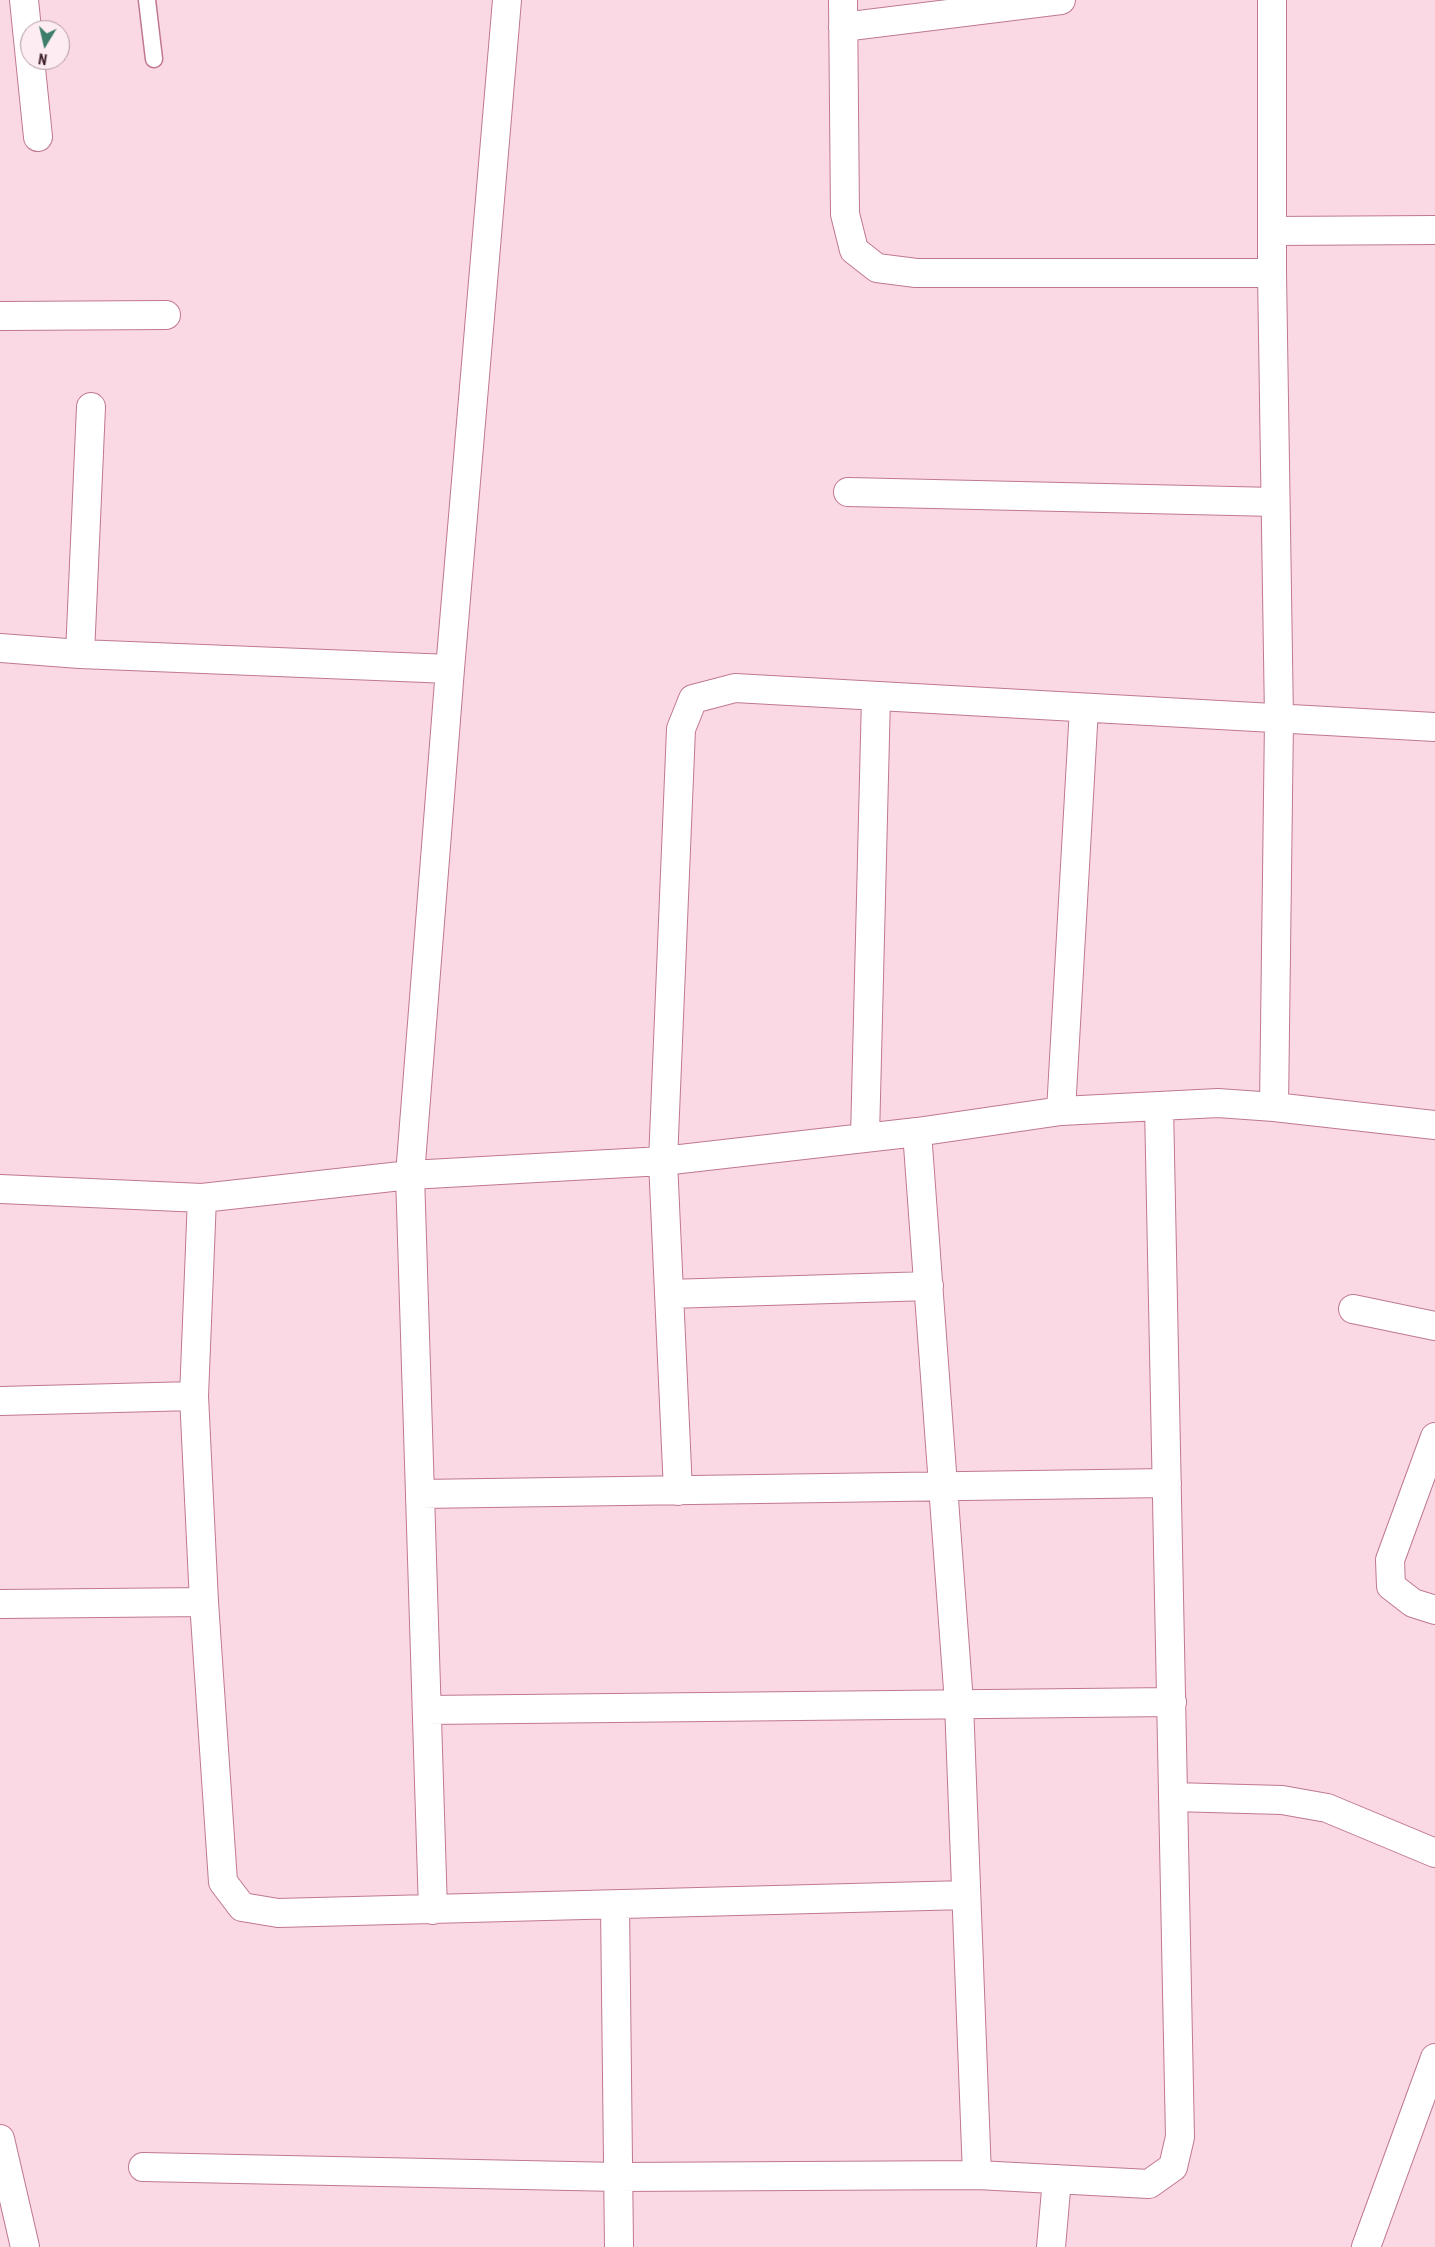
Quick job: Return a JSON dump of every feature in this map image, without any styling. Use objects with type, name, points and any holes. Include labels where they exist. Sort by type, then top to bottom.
[{"type":"street","points":[[24,0],[38,137]]},
{"type":"street","points":[[433,1910],[410,1175],[450,669],[508,0]]},
{"type":"street","points":[[843,0],[845,214],[854,250],[877,268],[916,273],[1272,273]]},
{"type":"street","points":[[843,27],[1061,0]]},
{"type":"street","points":[[1272,0],[1272,273],[1278,719],[1274,1107]]},
{"type":"street","points":[[1272,231],[1435,230]]},
{"type":"street","points":[[0,316],[166,316]]},
{"type":"street","points":[[80,654],[91,407]]},
{"type":"street","points":[[848,492],[1275,502]]},
{"type":"street","points":[[0,648],[80,654],[450,669]]},
{"type":"street","points":[[678,1490],[663,1161],[681,728],[693,699],[735,688],[1435,728]]},
{"type":"street","points":[[865,1137],[876,696]]},
{"type":"street","points":[[1061,1110],[1084,708]]},
{"type":"street","points":[[0,1189],[202,1198],[410,1175],[663,1161],[917,1132],[1061,1110],[1218,1103],[1274,1107],[1435,1125]]},
{"type":"street","points":[[143,2167],[618,2177],[977,2175],[1150,2184],[1173,2167],[1180,2137],[1159,1106]]},
{"type":"street","points":[[917,1132],[959,1703],[977,2175]]},
{"type":"street","points":[[202,1198],[194,1396],[204,1602],[223,1882],[242,1907],[278,1913],[614,1906],[966,1895]]},
{"type":"street","points":[[669,1294],[929,1286]]},
{"type":"street","points":[[1353,1309],[1435,1326]]},
{"type":"street","points":[[0,1401],[194,1396]]},
{"type":"street","points":[[1435,1437],[1390,1560],[1390,1586],[1413,1603],[1435,1610]]},
{"type":"street","points":[[420,1494],[1167,1483]]},
{"type":"street","points":[[0,1604],[204,1602]]},
{"type":"street","points":[[427,1710],[1172,1702]]},
{"type":"street","points":[[1173,1797],[1282,1800],[1327,1808],[1435,1853]]},
{"type":"street","points":[[614,1906],[619,2247]]},
{"type":"street","points":[[1366,2247],[1435,2058]]},
{"type":"street","points":[[0,2140],[25,2247]]},
{"type":"street","points":[[1051,2247],[1057,2179]]},
{"type":"lane","points":[[148,0],[154,59]]}]
